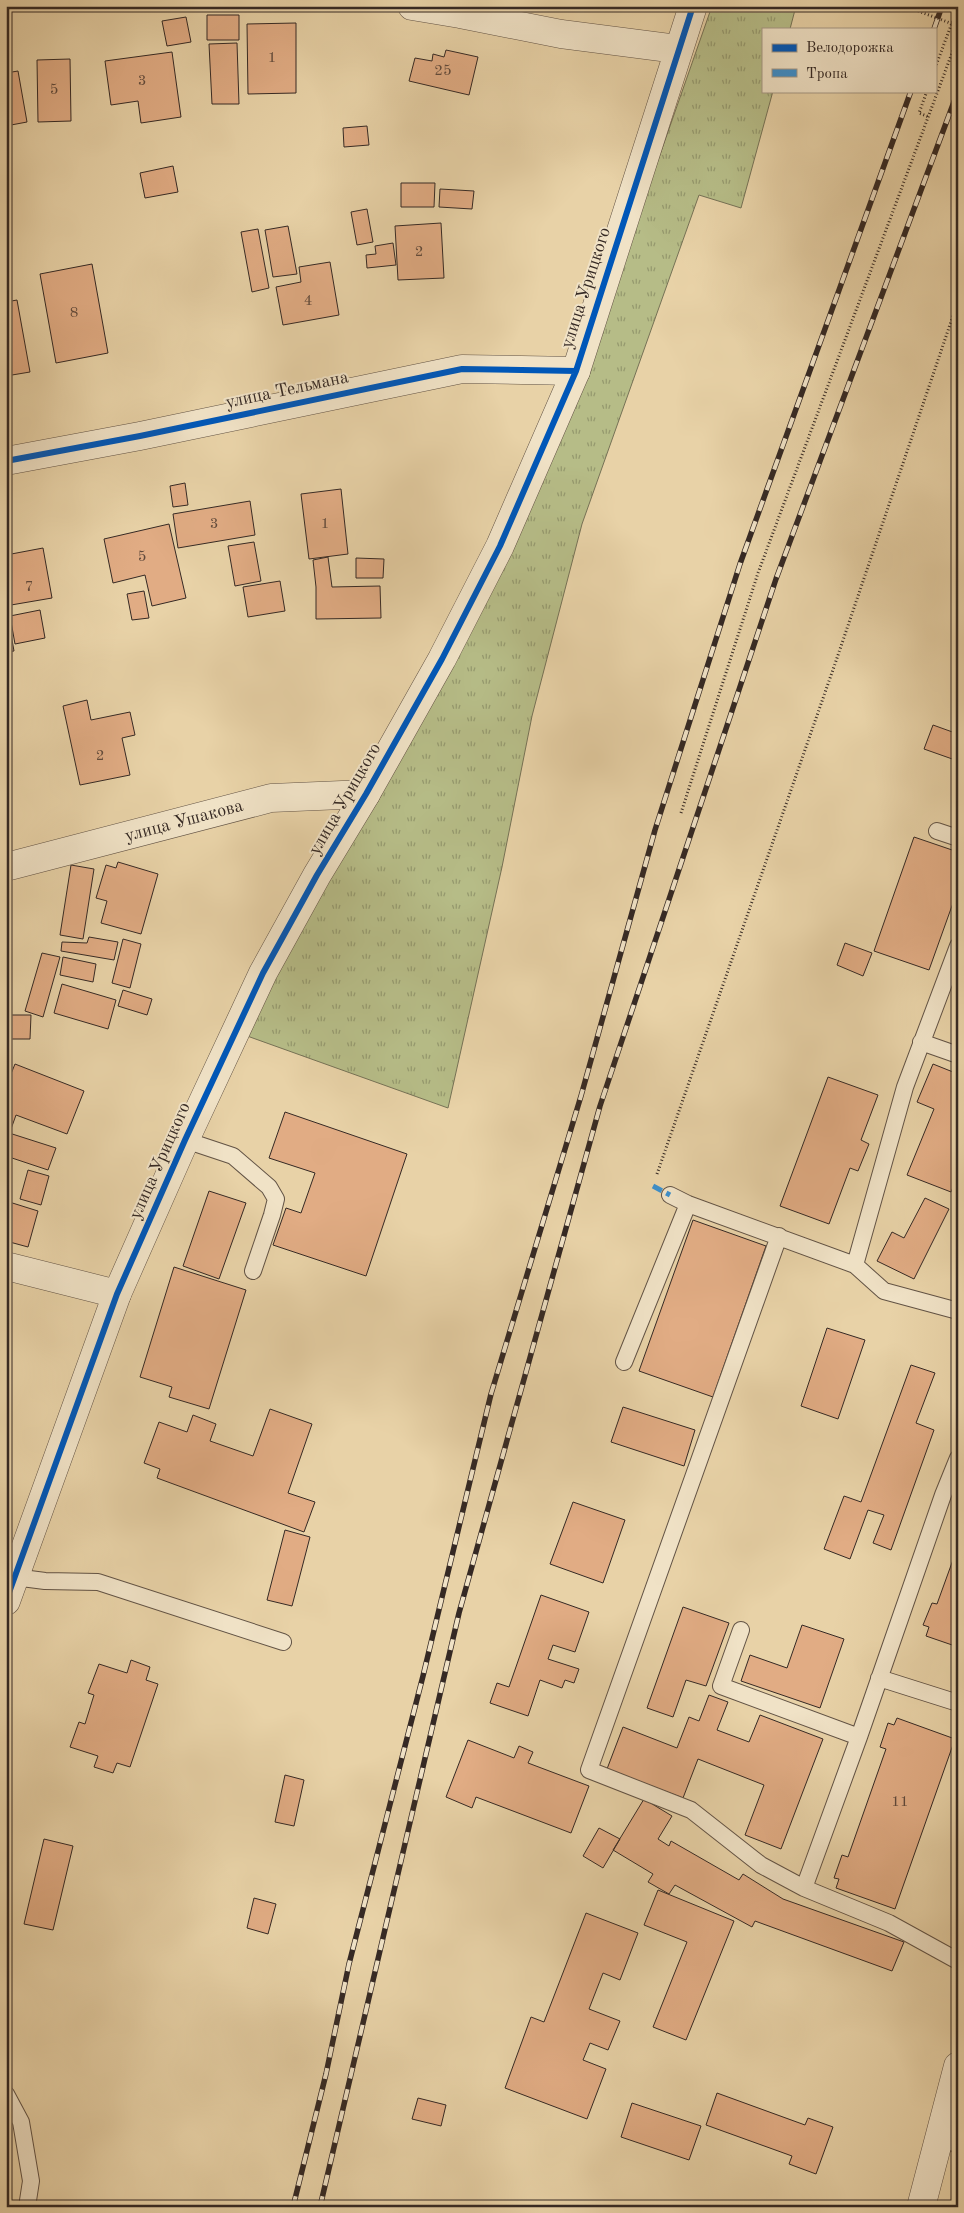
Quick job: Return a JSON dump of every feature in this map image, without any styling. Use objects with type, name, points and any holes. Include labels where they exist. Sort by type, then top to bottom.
[{"type":"street","points":[[412,6],[561,34],[677,49]]},
{"type":"street","name":"улица Урицкого","points":[[10,1589],[117,1294],[185,1140],[264,973],[317,875],[366,794],[442,659],[500,546],[576,371],[677,49],[693,6]]},
{"type":"street","name":"улица Тельмана","points":[[6,460],[140,436],[462,369],[576,371]]},
{"type":"street","name":"улица Ушакова","points":[[6,867],[271,798],[366,794]]},
{"type":"street","points":[[6,1266],[117,1294]]},
{"type":"street","points":[[921,2207],[948,2142],[958,2066]]},
{"type":"lane","points":[[937,831],[958,838]]},
{"type":"lane","points":[[855,1265],[905,1087],[958,946]]},
{"type":"lane","points":[[921,1042],[958,1055]]},
{"type":"lane","points":[[185,1140],[234,1156],[268,1187],[276,1200],[253,1271]]},
{"type":"lane","points":[[670,1195],[688,1204],[855,1265],[884,1291],[958,1311]]},
{"type":"lane","points":[[624,1362],[688,1204]]},
{"type":"lane","points":[[779,1236],[589,1770],[691,1810],[761,1865],[804,1888],[889,1923],[958,1960]]},
{"type":"lane","points":[[804,1888],[859,1737],[943,1495],[958,1458]]},
{"type":"lane","points":[[10,1589],[45,1580],[98,1582],[283,1642]]},
{"type":"lane","points":[[741,1630],[721,1686],[859,1737]]},
{"type":"lane","points":[[879,1678],[958,1703]]},
{"type":"lane","points":[[6,2094],[21,2122],[30,2181],[28,2207]]},
{"type":"path","points":[[905,6],[958,26]]},
{"type":"path","points":[[936,65],[958,7]]},
{"type":"path","points":[[681,814],[758,573],[958,37]]},
{"type":"path","points":[[927,92],[919,113],[929,117]]},
{"type":"path","points":[[656,1177],[839,652],[958,301]]},
{"type":"green space","points":[[712,6],[796,6],[790,28],[762,28],[762,92],[773,92],[741,208],[699,195],[582,524],[532,716],[502,867],[448,1108],[236,1032],[584,372]]},
{"type":"building","points":[[207,15],[239,15],[239,40],[207,40]]},
{"type":"building","points":[[186,17],[191,42],[167,46],[162,21]]},
{"type":"building","points":[[296,23],[296,93],[248,94],[247,24]]},
{"type":"building","points":[[237,43],[239,104],[212,104],[209,44]]},
{"type":"building","points":[[446,50],[478,57],[469,95],[409,81],[415,58],[432,61],[433,54],[444,57]]},
{"type":"building","points":[[172,52],[181,117],[141,123],[138,101],[111,105],[105,61]]},
{"type":"building","points":[[70,59],[71,121],[38,122],[37,60]]},
{"type":"building","points":[[18,71],[27,122],[11,125],[6,97],[6,73]]},
{"type":"building","points":[[367,126],[369,145],[344,147],[343,128]]},
{"type":"building","points":[[173,166],[178,192],[145,198],[140,173]]},
{"type":"building","points":[[401,183],[435,183],[434,207],[401,207]]},
{"type":"building","points":[[440,189],[474,191],[472,209],[439,207]]},
{"type":"building","points":[[367,209],[373,242],[357,245],[351,212]]},
{"type":"building","points":[[441,223],[444,278],[398,280],[395,226]]},
{"type":"building","points":[[288,226],[297,274],[273,277],[265,230]]},
{"type":"building","points":[[258,229],[269,288],[252,292],[241,232]]},
{"type":"building","points":[[393,243],[396,265],[367,268],[366,255],[376,254],[375,246]]},
{"type":"building","points":[[330,262],[339,315],[283,325],[276,287],[301,282],[299,267]]},
{"type":"building","points":[[92,264],[108,353],[56,363],[40,274]]},
{"type":"building","points":[[17,300],[30,372],[6,376],[6,302]]},
{"type":"building","points":[[185,483],[188,505],[173,507],[170,486]]},
{"type":"building","points":[[341,489],[348,554],[309,559],[301,494]]},
{"type":"building","points":[[250,501],[255,535],[178,548],[173,514]]},
{"type":"building","points":[[169,524],[186,598],[152,606],[145,575],[113,583],[104,539]]},
{"type":"building","points":[[254,542],[261,581],[235,586],[228,546]]},
{"type":"building","points":[[43,548],[52,598],[11,605],[6,576],[6,555]]},
{"type":"building","points":[[328,557],[332,587],[380,586],[381,618],[316,619],[316,587],[313,560]]},
{"type":"building","points":[[356,558],[384,559],[383,578],[356,578]]},
{"type":"building","points":[[280,581],[285,611],[248,617],[243,587]]},
{"type":"building","points":[[144,591],[149,618],[132,620],[127,594]]},
{"type":"building","points":[[6,607],[14,651],[6,652]]},
{"type":"building","points":[[40,610],[45,638],[15,644],[10,616]]},
{"type":"building","points":[[87,700],[91,720],[130,712],[135,735],[122,738],[130,775],[80,785],[63,706]]},
{"type":"building","points":[[933,725],[958,734],[958,761],[924,749]]},
{"type":"building","points":[[914,837],[958,852],[958,889],[929,970],[874,951]]},
{"type":"building","points":[[118,862],[158,874],[141,934],[101,923],[107,901],[96,898],[106,865],[116,868]]},
{"type":"building","points":[[71,865],[94,869],[83,939],[60,935]]},
{"type":"building","points":[[89,937],[118,942],[114,960],[61,951],[62,942],[87,943]]},
{"type":"building","points":[[123,939],[141,944],[130,988],[112,983]]},
{"type":"building","points":[[845,943],[872,953],[863,976],[837,965]]},
{"type":"building","points":[[42,953],[60,957],[43,1017],[25,1011]]},
{"type":"building","points":[[63,957],[96,964],[93,982],[60,975]]},
{"type":"building","points":[[62,984],[116,1000],[108,1029],[54,1013]]},
{"type":"building","points":[[123,990],[152,999],[147,1015],[118,1006]]},
{"type":"building","points":[[6,1015],[31,1015],[30,1039],[6,1039]]},
{"type":"building","points":[[15,1064],[84,1091],[67,1134],[16,1115],[11,1129],[6,1127],[6,1086]]},
{"type":"building","points":[[933,1064],[958,1074],[958,1175],[951,1192],[907,1175],[934,1109],[917,1102]]},
{"type":"building","points":[[828,1077],[878,1095],[861,1140],[869,1144],[858,1171],[850,1168],[829,1224],[780,1206]]},
{"type":"building","points":[[285,1112],[407,1154],[366,1276],[273,1245],[286,1208],[301,1213],[315,1173],[269,1158]]},
{"type":"building","points":[[6,1132],[56,1148],[48,1170],[6,1156]]},
{"type":"building","points":[[28,1170],[49,1176],[41,1205],[20,1199]]},
{"type":"building","points":[[209,1191],[246,1203],[219,1279],[183,1266]]},
{"type":"building","points":[[925,1198],[949,1209],[914,1279],[877,1261],[892,1232],[904,1238]]},
{"type":"building","points":[[6,1201],[38,1211],[28,1247],[6,1241]]},
{"type":"building","points":[[693,1220],[766,1246],[713,1397],[639,1371]]},
{"type":"building","points":[[174,1267],[246,1290],[209,1409],[169,1397],[172,1387],[140,1377]]},
{"type":"building","points":[[827,1328],[865,1340],[838,1419],[801,1406]]},
{"type":"building","points":[[911,1365],[935,1373],[916,1423],[934,1430],[891,1550],[873,1543],[884,1515],[868,1510],[850,1559],[824,1549],[844,1496],[861,1502]]},
{"type":"building","points":[[623,1407],[695,1430],[684,1466],[611,1442]]},
{"type":"building","points":[[270,1409],[312,1424],[288,1493],[315,1502],[304,1532],[157,1478],[160,1469],[144,1463],[159,1422],[187,1432],[193,1415],[216,1424],[210,1441],[253,1456]]},
{"type":"building","points":[[573,1502],[625,1520],[603,1583],[550,1564]]},
{"type":"building","points":[[285,1530],[310,1537],[292,1606],[267,1600]]},
{"type":"building","points":[[958,1546],[958,1647],[926,1636],[929,1627],[923,1625],[932,1603],[937,1604]]},
{"type":"building","points":[[541,1595],[589,1612],[575,1652],[553,1645],[548,1659],[579,1669],[574,1683],[565,1680],[562,1688],[540,1680],[528,1716],[490,1703],[497,1683],[509,1687]]},
{"type":"building","points":[[683,1607],[729,1623],[706,1686],[686,1680],[673,1717],[647,1708]]},
{"type":"building","points":[[802,1625],[844,1639],[820,1708],[741,1681],[750,1655],[787,1668]]},
{"type":"building","points":[[131,1660],[150,1667],[146,1680],[158,1684],[130,1767],[117,1763],[113,1773],[94,1767],[98,1756],[70,1747],[79,1722],[85,1724],[94,1695],[88,1693],[99,1664],[127,1673]]},
{"type":"building","points":[[709,1695],[728,1702],[717,1730],[749,1742],[760,1715],[823,1739],[781,1849],[745,1835],[764,1785],[698,1759],[683,1798],[607,1769],[623,1727],[677,1748],[689,1717],[699,1721]]},
{"type":"building","points":[[897,1718],[955,1739],[895,1909],[836,1888],[839,1879],[834,1878],[842,1855],[848,1857],[886,1749],[880,1747],[888,1723],[894,1725]]},
{"type":"building","points":[[468,1740],[514,1758],[519,1746],[533,1752],[528,1763],[589,1786],[571,1833],[476,1797],[472,1808],[446,1797]]},
{"type":"building","points":[[285,1775],[304,1780],[294,1826],[275,1822]]},
{"type":"building","points":[[644,1799],[672,1816],[658,1839],[669,1846],[671,1841],[739,1880],[743,1874],[783,1899],[904,1942],[892,1971],[755,1921],[752,1927],[675,1885],[669,1894],[648,1882],[653,1874],[613,1850]]},
{"type":"building","points":[[599,1828],[620,1839],[603,1868],[583,1856]]},
{"type":"building","points":[[44,1839],[73,1846],[53,1930],[24,1924]]},
{"type":"building","points":[[658,1890],[734,1921],[686,2040],[653,2027],[687,1942],[644,1925]]},
{"type":"building","points":[[254,1898],[276,1904],[268,1934],[247,1928]]},
{"type":"building","points":[[586,1913],[638,1933],[620,1980],[603,1973],[589,2009],[620,2021],[608,2050],[590,2043],[583,2060],[606,2069],[587,2119],[505,2088],[531,2017],[544,2022]]},
{"type":"building","points":[[717,2093],[805,2125],[808,2118],[833,2127],[816,2174],[789,2164],[792,2156],[706,2125]]},
{"type":"building","points":[[418,2098],[446,2105],[441,2126],[412,2119]]},
{"type":"building","points":[[632,2103],[701,2126],[689,2160],[621,2137]]},
{"type":"building","points":[[729,2202],[757,2207],[728,2207]]},
{"type":"railway","points":[[934,28],[942,6]]},
{"type":"railway","points":[[320,2207],[459,1613],[600,1106],[776,579],[958,91]]},
{"type":"railway","points":[[293,2207],[326,2074],[349,1964],[423,1676],[491,1394],[581,1096],[655,830],[740,564],[911,92]]},
{"type":"marked path","points":[[653,1186],[670,1195]]},
{"type":"cycle path","points":[[6,1601],[117,1294],[185,1140],[263,973],[317,875],[366,794],[442,659],[500,546],[576,371],[693,6]]},
{"type":"cycle path","points":[[6,461],[140,436],[462,369],[576,371]]}]
